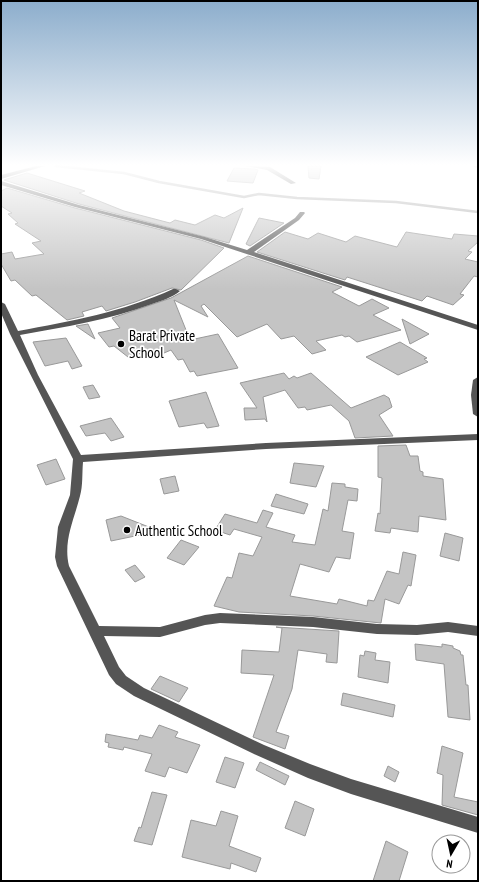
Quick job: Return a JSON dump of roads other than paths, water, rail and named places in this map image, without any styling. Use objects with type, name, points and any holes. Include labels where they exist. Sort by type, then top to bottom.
[{"type":"street","points":[[82,207],[156,225],[248,252],[478,328]]},
{"type":"street","points":[[248,252],[297,220],[302,213]]},
{"type":"street","points":[[14,334],[88,320],[134,309],[176,291]]},
{"type":"street","points":[[1,304],[14,334],[78,458],[75,495],[64,527],[61,557],[67,575],[114,672],[121,680],[139,692],[281,760],[334,781],[419,805],[478,825]]},
{"type":"street","points":[[478,380],[476,384],[476,400],[478,414]]},
{"type":"street","points":[[78,458],[266,446],[478,437]]},
{"type":"street","points":[[95,631],[160,632],[205,620],[220,618],[313,622],[377,629],[417,630],[448,627],[478,631]]},
{"type":"waterway","points":[[438,207],[478,212]]},
{"type":"place","name":"Barat Private School","points":[[121,344]]},
{"type":"place","name":"Authentic School","points":[[127,530]]}]
